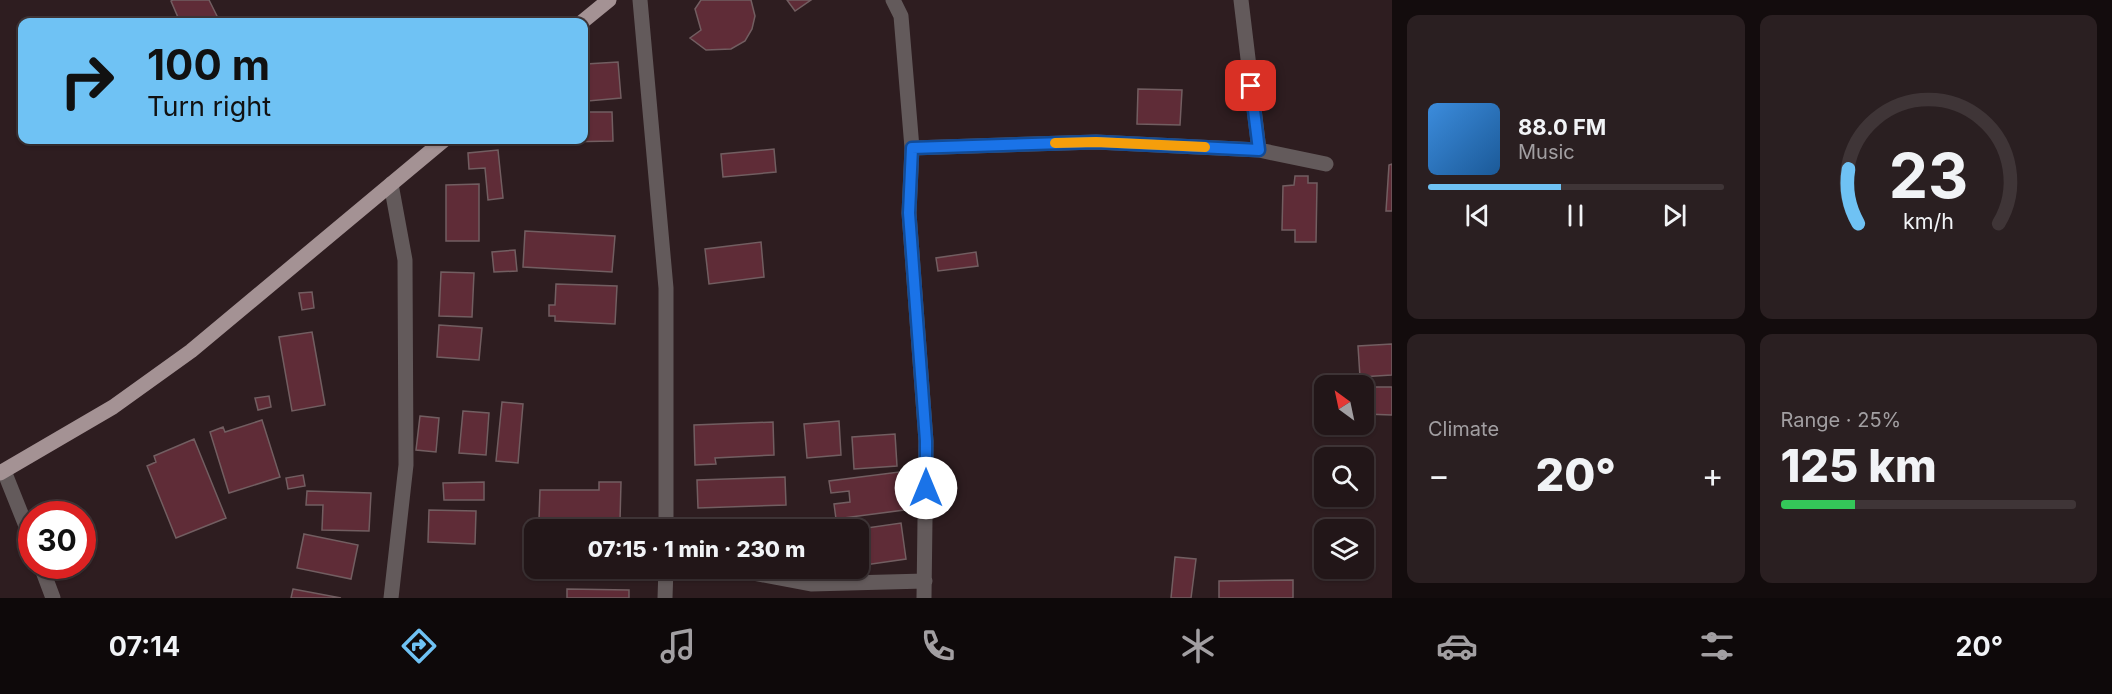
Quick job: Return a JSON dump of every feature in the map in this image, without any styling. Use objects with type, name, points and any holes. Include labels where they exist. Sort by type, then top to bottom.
[{"type":"main road","points":[[587,18],[609,0]]},
{"type":"main road","points":[[2,472],[113,407],[191,351],[439,144]]},
{"type":"street","points":[[640,0],[666,288],[666,519]]},
{"type":"street","points":[[893,0],[901,16],[912,148],[909,213],[926,441],[924,598]]},
{"type":"street","points":[[1241,0],[1259,150]]},
{"type":"street","points":[[912,148],[1096,142],[1259,150],[1326,164]]},
{"type":"street","points":[[391,184],[405,260],[406,465],[391,598]]},
{"type":"street","points":[[2,472],[18,509]]},
{"type":"street","points":[[46,579],[53,598]]},
{"type":"street","points":[[665,598],[666,579]]},
{"type":"street","points":[[785,579],[811,584],[925,581]]},
{"type":"building","points":[[209,0],[217,16],[178,18],[171,1]]},
{"type":"building","points":[[701,0],[751,0],[755,16],[752,29],[745,41],[731,49],[706,50],[690,38],[701,30],[695,9]]},
{"type":"building","points":[[787,0],[811,0],[795,11]]},
{"type":"building","points":[[618,62],[621,98],[588,101],[588,64]]},
{"type":"building","points":[[1138,89],[1182,90],[1180,125],[1137,124]]},
{"type":"building","points":[[588,112],[612,112],[613,141],[588,142]]},
{"type":"building","points":[[774,149],[776,172],[723,177],[721,154]]},
{"type":"building","points":[[498,150],[503,198],[488,200],[485,168],[469,169],[468,153]]},
{"type":"building","points":[[1392,164],[1392,211],[1386,211],[1389,165]]},
{"type":"building","points":[[1295,176],[1308,176],[1308,183],[1317,183],[1316,242],[1295,242],[1295,230],[1282,230],[1283,186],[1294,185]]},
{"type":"building","points":[[479,184],[479,241],[446,241],[446,185]]},
{"type":"building","points":[[525,231],[615,236],[612,272],[523,267]]},
{"type":"building","points":[[761,242],[764,277],[709,284],[705,249]]},
{"type":"building","points":[[515,250],[517,271],[494,272],[492,252]]},
{"type":"building","points":[[976,252],[978,266],[938,271],[936,258]]},
{"type":"building","points":[[441,272],[474,273],[472,317],[439,316]]},
{"type":"building","points":[[556,284],[617,286],[615,324],[555,321],[555,316],[549,316],[549,305],[555,305]]},
{"type":"building","points":[[312,292],[314,308],[302,310],[299,293]]},
{"type":"building","points":[[439,325],[482,328],[479,360],[437,357]]},
{"type":"building","points":[[312,332],[325,405],[292,411],[279,337]]},
{"type":"building","points":[[1392,344],[1392,375],[1360,375],[1358,346]]},
{"type":"building","points":[[1374,387],[1392,387],[1392,415],[1374,414]]},
{"type":"building","points":[[269,396],[271,407],[258,410],[255,398]]},
{"type":"building","points":[[502,402],[523,404],[518,463],[496,461]]},
{"type":"building","points":[[463,411],[489,413],[486,455],[459,453]]},
{"type":"building","points":[[420,416],[439,418],[436,452],[416,450]]},
{"type":"building","points":[[262,420],[280,477],[229,493],[210,432],[223,427],[225,432]]},
{"type":"building","points":[[839,421],[841,455],[807,458],[804,424]]},
{"type":"building","points":[[773,422],[774,455],[715,458],[716,464],[695,465],[694,425]]},
{"type":"building","points":[[895,434],[897,466],[854,469],[852,437]]},
{"type":"building","points":[[194,439],[226,518],[176,538],[147,466],[156,462],[154,456]]},
{"type":"building","points":[[899,472],[904,510],[836,519],[834,504],[850,502],[849,491],[831,493],[829,481]]},
{"type":"building","points":[[303,475],[305,486],[288,489],[286,478]]},
{"type":"building","points":[[785,477],[786,505],[698,508],[697,480]]},
{"type":"building","points":[[484,482],[484,500],[444,500],[443,483]]},
{"type":"building","points":[[599,482],[621,482],[620,519],[539,519],[540,490],[599,490]]},
{"type":"building","points":[[307,491],[371,493],[369,531],[322,530],[323,505],[306,505]]},
{"type":"building","points":[[429,510],[476,511],[475,544],[428,542]]},
{"type":"building","points":[[901,523],[906,559],[869,564],[869,528]]},
{"type":"building","points":[[304,534],[358,545],[351,579],[297,568]]},
{"type":"building","points":[[1175,557],[1196,559],[1191,598],[1171,598]]},
{"type":"building","points":[[1293,580],[1293,598],[1219,598],[1219,581]]},
{"type":"building","points":[[293,589],[341,598],[291,598]]},
{"type":"building","points":[[567,589],[629,590],[629,598],[567,598]]},
{"type":"slow traffic","points":[[1055,143],[1096,142],[1205,147]]},
{"type":"route","points":[[926,488],[926,441],[909,213],[912,148],[1096,142],[1259,150],[1251,86]]}]
